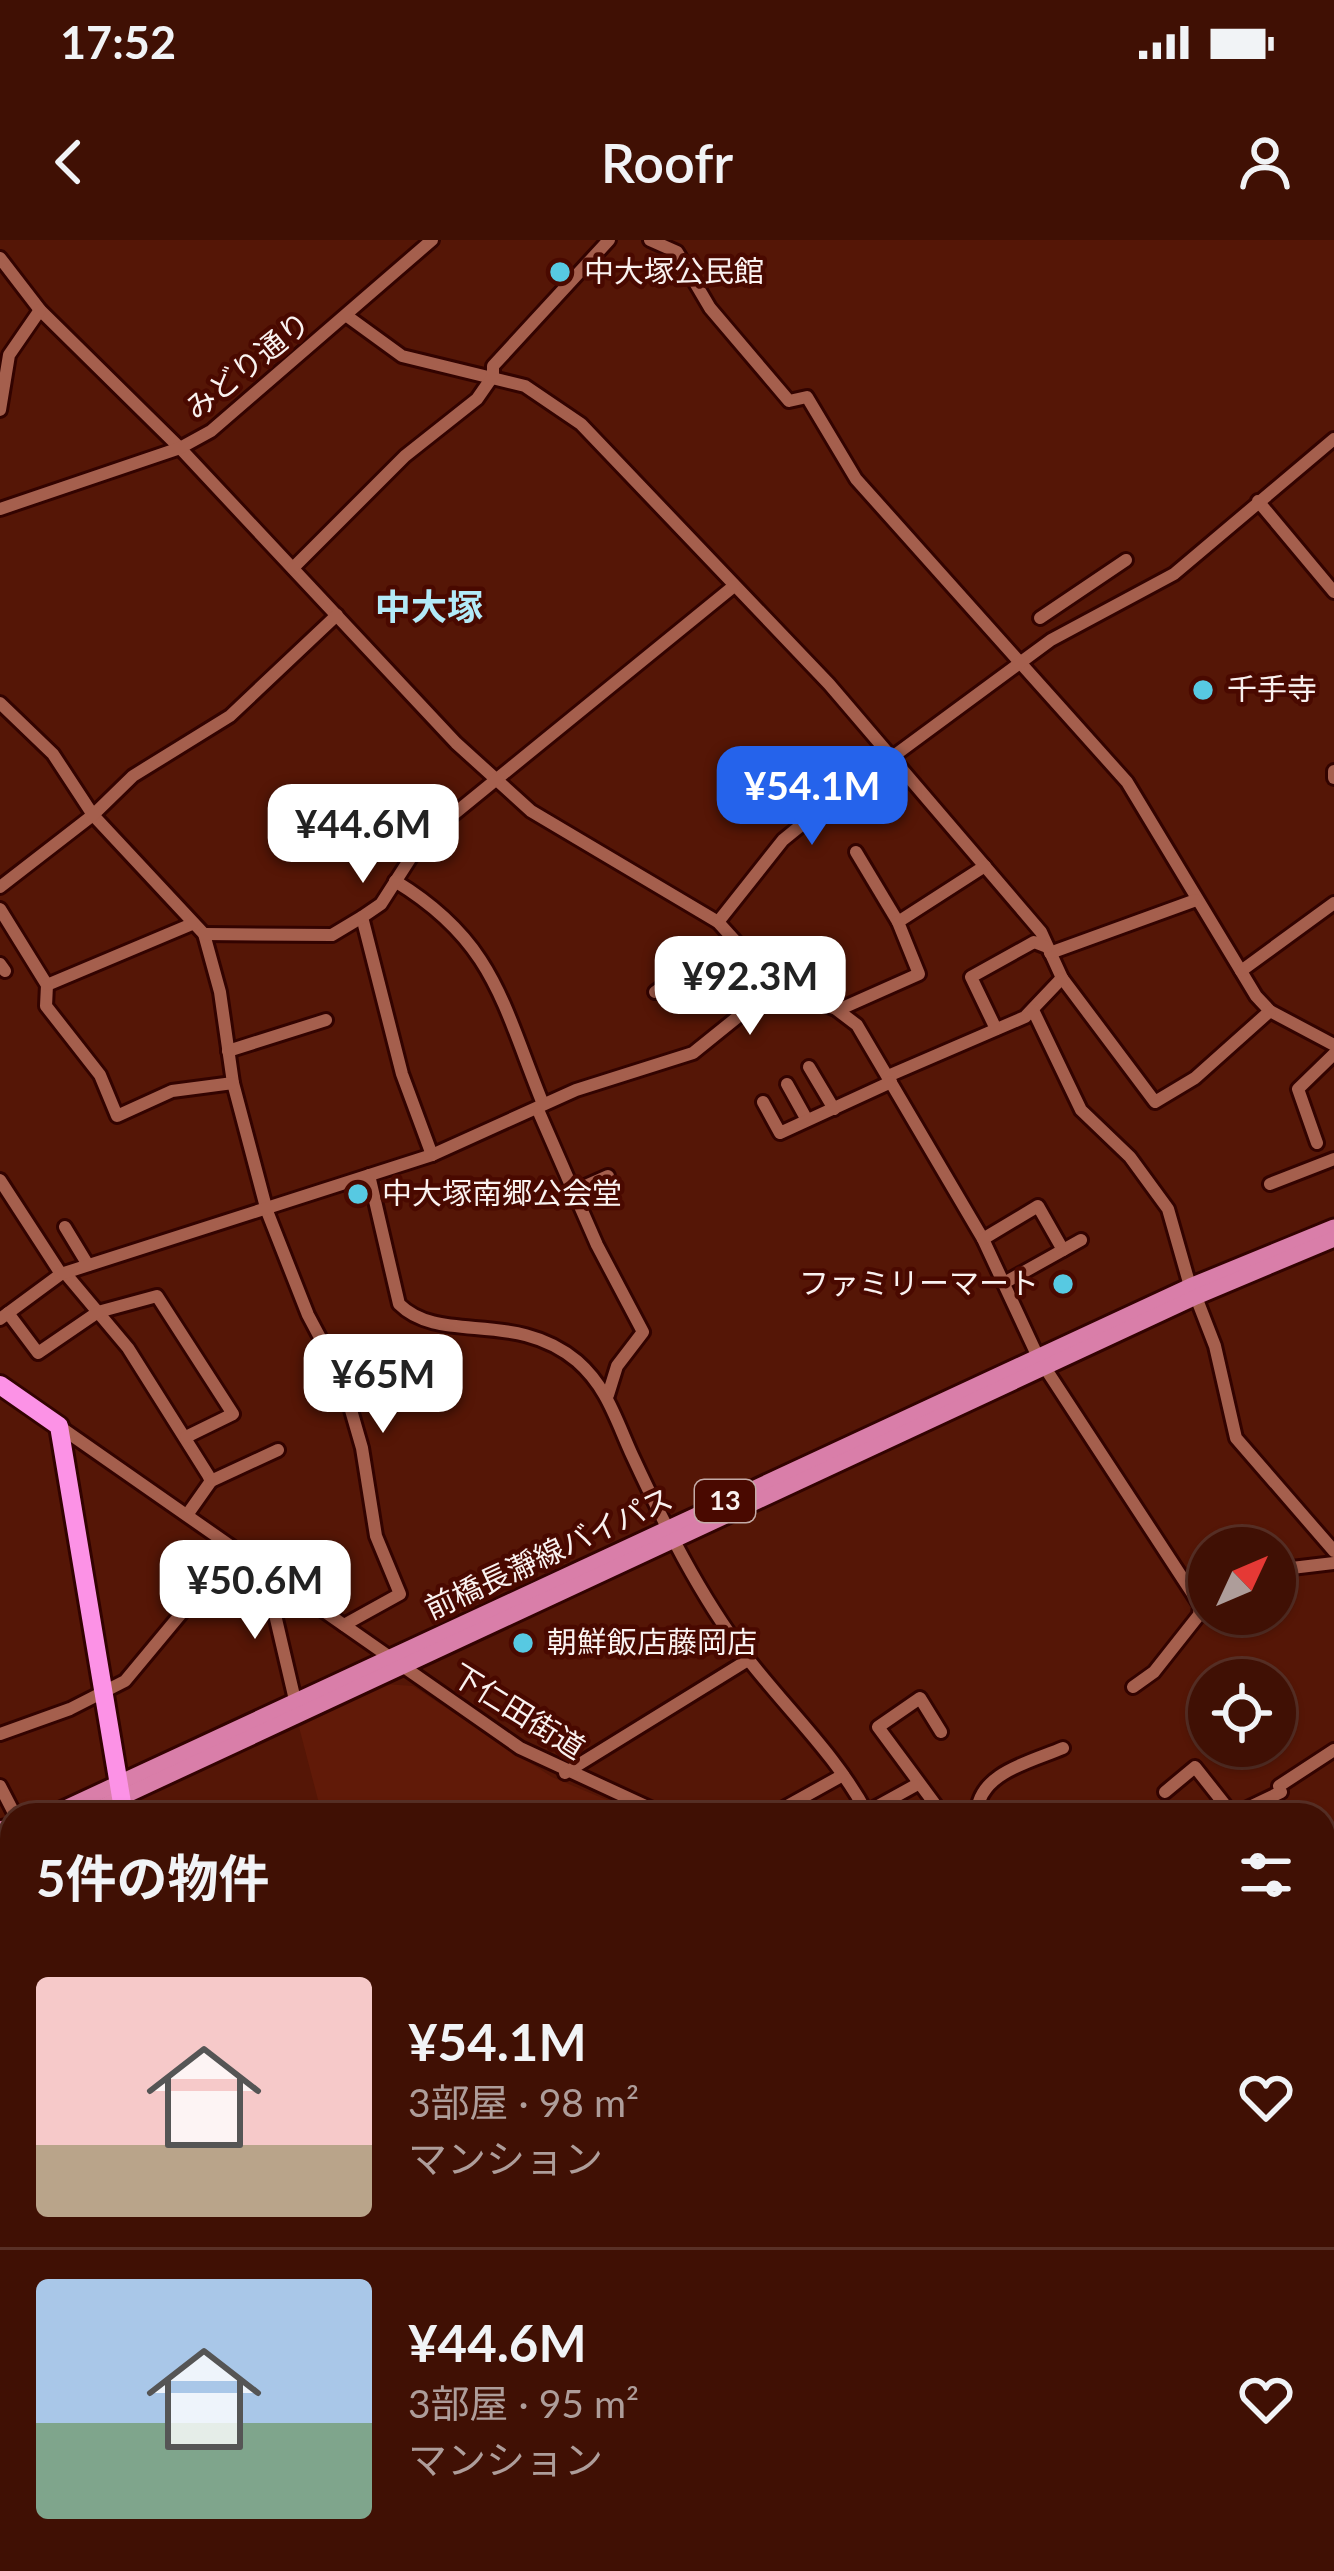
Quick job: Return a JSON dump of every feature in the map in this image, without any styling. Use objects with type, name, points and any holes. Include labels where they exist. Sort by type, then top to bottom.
[{"type":"highway","points":[[0,1385],[59,1426],[121,1798]]},
{"type":"main road","name":"前橋長瀞線バイパス","points":[[121,1798],[672,1532],[1334,1227]]},
{"type":"main road","name":"前橋長瀞線バイパス","points":[[1193,1291],[1334,1239]]},
{"type":"main road","name":"前橋長瀞線バイパス","points":[[121,1798],[295,1700],[396,1663]]},
{"type":"street","name":"みどり通り","points":[[0,509],[180,448],[211,431],[432,240]]},
{"type":"street","points":[[293,568],[405,456],[477,400],[494,376],[493,366],[609,240]]},
{"type":"street","points":[[650,240],[677,252],[710,308],[789,401],[807,397],[856,479],[1023,663],[1074,729],[1127,782],[1196,900],[1270,1011],[1334,1049],[1298,1089],[1318,1143]]},
{"type":"street","points":[[0,258],[40,310],[180,448],[456,743],[531,811],[718,922],[776,986],[838,1010],[856,1024],[983,1239],[1042,1363],[1200,1604],[1199,1615],[1154,1672],[1133,1687]]},
{"type":"street","points":[[0,410],[1,381],[9,355],[40,310]]},
{"type":"street","points":[[347,316],[402,356],[494,376],[555,402],[581,424],[829,684],[1041,932],[1063,979],[1155,1102],[1196,1078],[1270,1011]]},
{"type":"street","points":[[718,922],[783,840],[1094,614],[1174,574],[1332,445]]},
{"type":"street","points":[[1258,502],[1334,592]]},
{"type":"street","points":[[1040,618],[1126,560]]},
{"type":"street","points":[[204,934],[332,935],[362,917],[381,904],[422,840],[734,586]]},
{"type":"street","points":[[1080,591],[1094,614]]},
{"type":"street","points":[[0,887],[93,815],[133,776],[230,716],[338,616]]},
{"type":"street","points":[[0,703],[52,754],[93,815],[204,934],[232,1082],[267,1211],[308,1316],[342,1379],[362,1448],[376,1536],[400,1594],[344,1625]]},
{"type":"street","points":[[838,1010],[919,974],[898,922],[856,852]]},
{"type":"street","points":[[898,922],[985,866]]},
{"type":"street","points":[[395,881],[428,901],[473,942],[574,1191],[643,1332],[617,1366],[608,1396]]},
{"type":"street","points":[[996,1029],[971,976],[1034,942],[1048,950],[1196,900]]},
{"type":"street","points":[[1241,971],[1334,904]]},
{"type":"street","points":[[0,909],[47,986],[46,1006],[100,1076],[117,1116],[172,1090],[232,1082]]},
{"type":"street","points":[[362,917],[402,1074],[432,1155]]},
{"type":"street","points":[[47,986],[193,924]]},
{"type":"street","points":[[655,992],[730,938]]},
{"type":"street","points":[[764,1102],[780,1133],[1034,1010],[1063,979]]},
{"type":"street","points":[[186,1437],[233,1414],[157,1296],[98,1312],[38,1353],[4,1316],[63,1273],[432,1155],[616,1074],[693,1053],[776,986]]},
{"type":"street","points":[[1034,1010],[1082,1110],[1130,1157],[1168,1209],[1215,1346],[1236,1438],[1334,1551]]},
{"type":"street","points":[[228,1052],[326,1021]]},
{"type":"street","points":[[809,1067],[834,1109]]},
{"type":"street","points":[[787,1084],[807,1120]]},
{"type":"street","points":[[1270,1184],[1334,1160]]},
{"type":"street","points":[[369,1175],[399,1304],[407,1312],[460,1329],[507,1328],[552,1341],[608,1396],[672,1532],[748,1660],[861,1803]]},
{"type":"street","points":[[574,1191],[608,1176]]},
{"type":"street","points":[[0,1180],[186,1437],[211,1481]]},
{"type":"street","points":[[983,1239],[1038,1206],[1064,1250]]},
{"type":"street","points":[[65,1227],[88,1265]]},
{"type":"street","points":[[1004,1282],[1081,1240]]},
{"type":"street","name":"下仁田街道","points":[[59,1426],[396,1663],[565,1773],[636,1803]]},
{"type":"street","points":[[187,1515],[211,1481],[278,1450]]},
{"type":"street","points":[[0,1734],[125,1681],[234,1550]]},
{"type":"street","points":[[1296,1568],[1334,1563]]},
{"type":"street","points":[[265,1571],[295,1700]]},
{"type":"street","points":[[1184,1579],[1188,1579]]},
{"type":"street","points":[[565,1773],[748,1660]]},
{"type":"street","points":[[932,1803],[878,1727],[920,1698],[941,1732]]},
{"type":"street","points":[[980,1803],[984,1788],[1003,1773],[1063,1748]]},
{"type":"street","points":[[1255,1803],[1334,1750]]},
{"type":"street","points":[[1165,1792],[1195,1767],[1224,1803]]},
{"type":"street","points":[[793,1803],[843,1775]]},
{"type":"street","points":[[885,1803],[916,1785]]},
{"type":"shaded area","points":[[385,1684],[413,1686],[552,1777],[614,1803],[319,1803],[299,1727]]},
{"type":"place","name":"中大塚公民館","points":[[560,272]]},
{"type":"place","name":"千手寺","points":[[1203,690]]},
{"type":"place","name":"中大塚南郷公会堂","points":[[358,1194]]},
{"type":"place","name":"ファミリーマート","points":[[1063,1284]]},
{"type":"place","name":"朝鮮飯店藤岡店","points":[[523,1643]]},
{"type":"district","name":"中大塚","points":[[429,607]]}]
